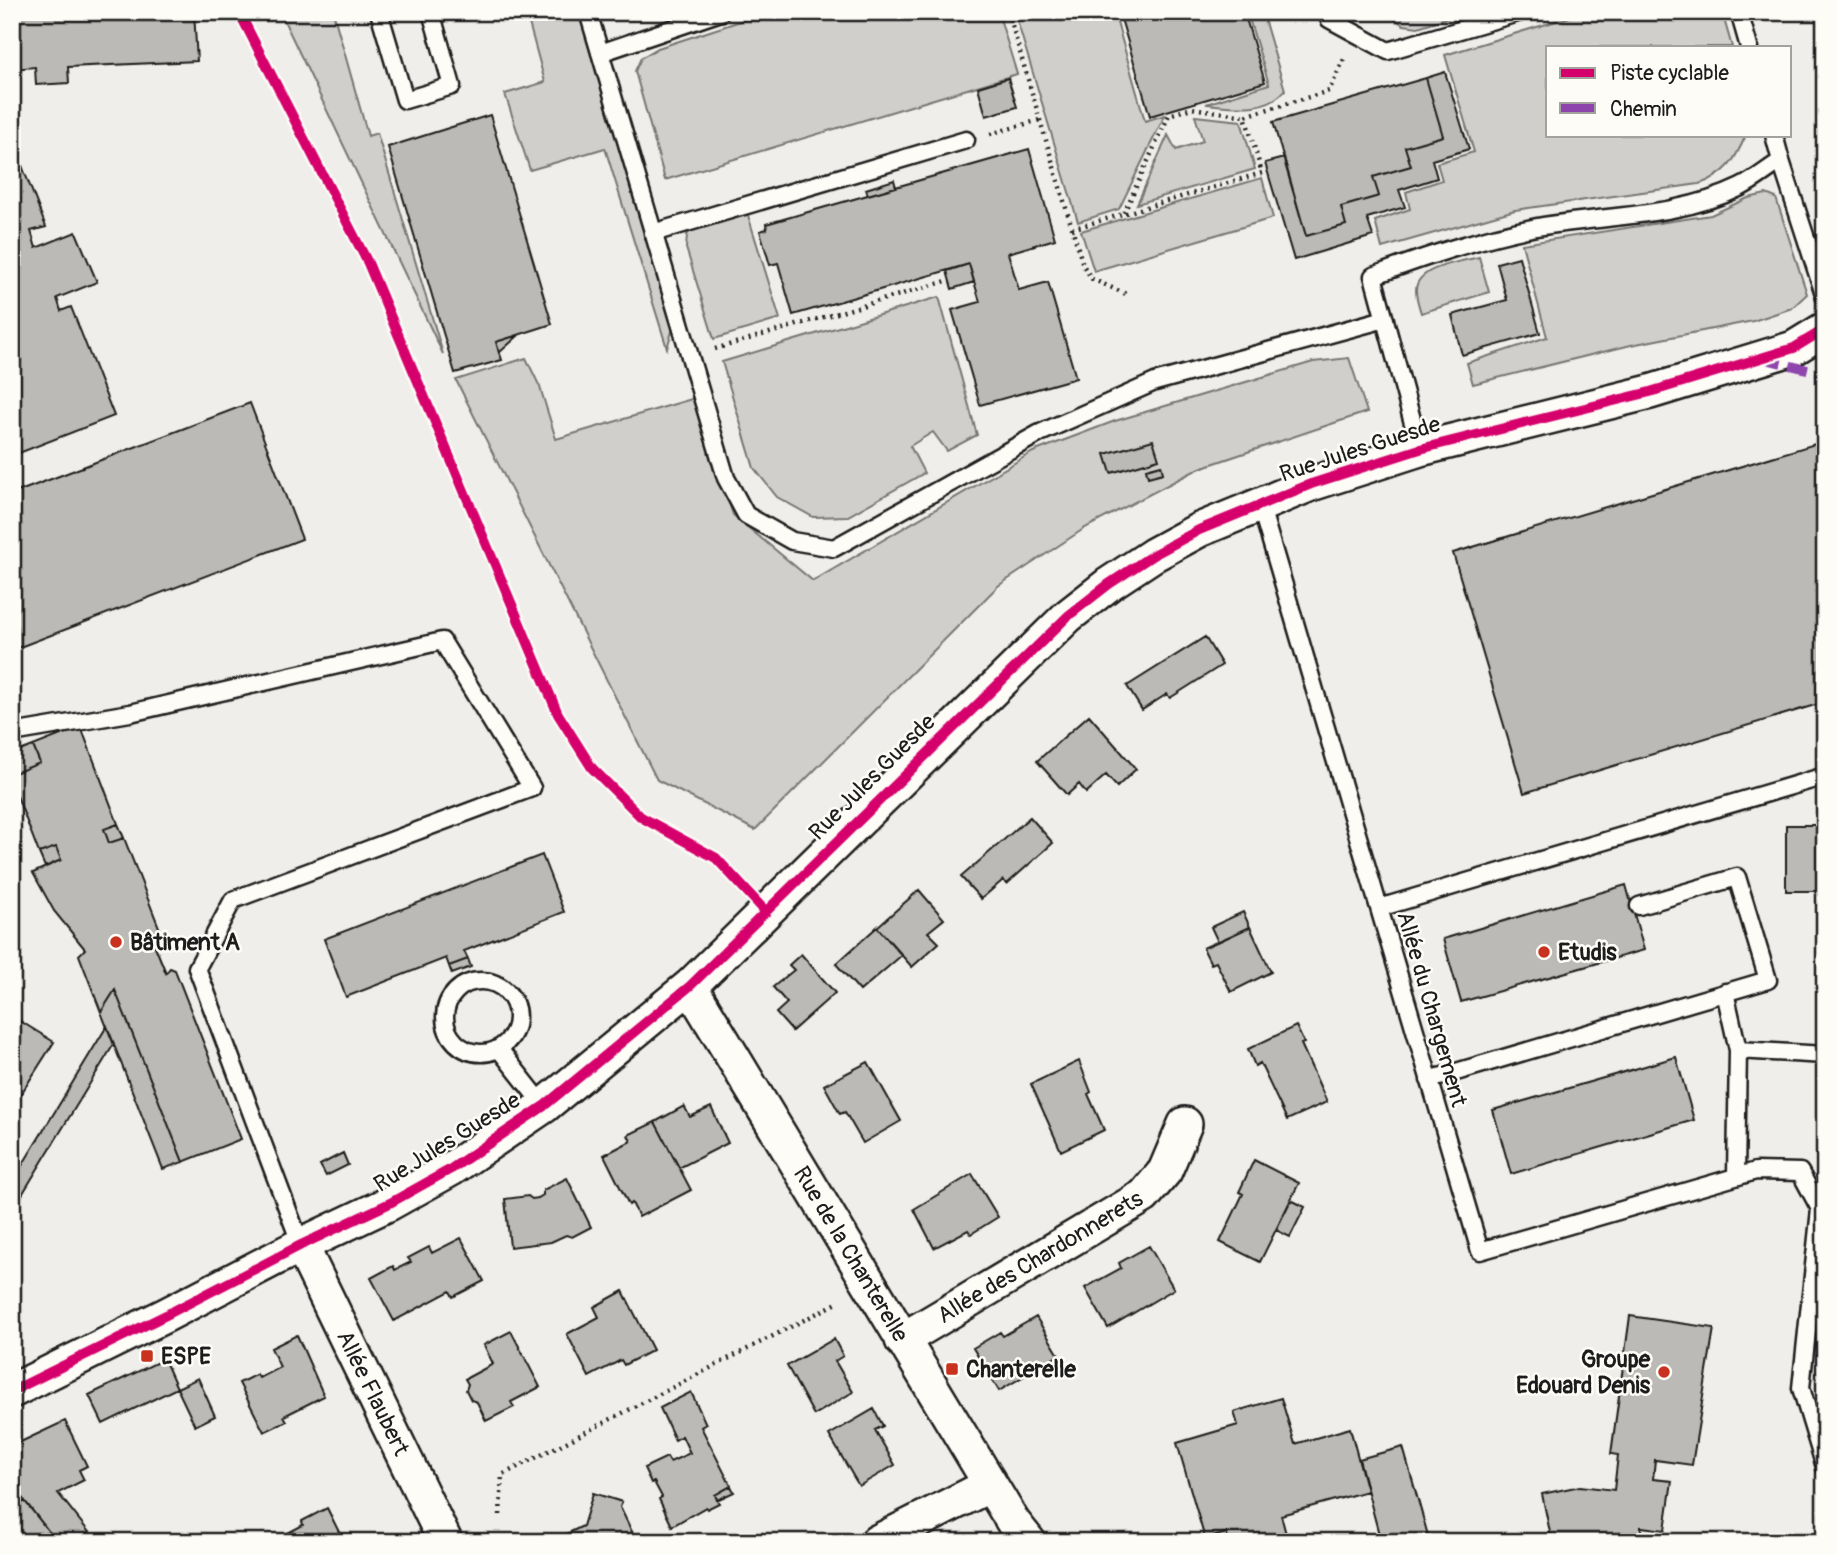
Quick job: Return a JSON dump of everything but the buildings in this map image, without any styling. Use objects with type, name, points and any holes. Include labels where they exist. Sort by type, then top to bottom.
[{"type":"street","name":"Rue Jules Guesde","points":[[12,1391],[300,1245],[390,1203],[451,1169],[544,1106],[690,986],[1068,616],[1153,555],[1199,530],[1311,484],[1420,449],[1650,392],[1794,348],[1825,329]]},
{"type":"street","name":"Rue de la Chanterelle","points":[[690,986],[1021,1535]]},
{"type":"street","name":"Allée des Chardonnerets","points":[[902,1340],[1144,1196],[1165,1171],[1185,1125]]},
{"type":"street","name":"Allée Flaubert","points":[[300,1245],[446,1541]]},
{"type":"street","points":[[877,1542],[990,1485]]},
{"type":"lane","points":[[379,12],[405,100],[452,86],[431,12]]},
{"type":"lane","points":[[588,12],[726,478],[746,515],[792,541],[834,548],[1040,433],[1155,382],[1385,319]]},
{"type":"lane","points":[[600,53],[721,12]]},
{"type":"lane","points":[[1327,12],[1329,19],[1388,51],[1521,12]]},
{"type":"lane","points":[[1739,12],[1749,46]]},
{"type":"lane","points":[[1774,136],[1825,297]]},
{"type":"lane","points":[[653,233],[966,140]]},
{"type":"lane","points":[[1420,449],[1373,276],[1438,252],[1491,237],[1709,200],[1741,187],[1781,161]]},
{"type":"lane","name":"Allée du Chargement","points":[[1260,504],[1480,1251],[1756,1171],[1800,1172],[1820,1209],[1801,1388],[1825,1467]]},
{"type":"lane","points":[[12,733],[130,713],[442,641],[532,788],[233,900],[197,968],[300,1245]]},
{"type":"lane","points":[[1379,908],[1825,776]]},
{"type":"lane","points":[[1429,1080],[1768,980],[1737,877],[1639,906]]},
{"type":"lane","points":[[481,981],[494,984],[506,991],[514,1001],[518,1015],[516,1028],[510,1040],[499,1049],[489,1053],[469,1051],[452,1039],[447,1030],[445,1016],[448,1003],[456,992],[467,984],[481,981]]},
{"type":"lane","points":[[1726,992],[1738,1050],[1736,1176]]},
{"type":"lane","points":[[499,1049],[544,1106]]},
{"type":"lane","points":[[1738,1050],[1825,1055]]},
{"type":"path","points":[[1009,13],[1083,265],[1092,279],[1126,294]]},
{"type":"path","points":[[1123,214],[1169,115],[1192,108],[1245,116],[1329,91],[1356,34]]},
{"type":"path","points":[[1073,229],[1262,173],[1245,116]]},
{"type":"path","points":[[966,140],[1040,120]]},
{"type":"path","points":[[690,357],[950,281]]},
{"type":"path","points":[[500,1515],[502,1475],[871,1285]]},
{"type":"shaded area","points":[[280,12],[333,12],[368,136],[377,133],[443,354]]},
{"type":"shaded area","points":[[526,12],[581,12],[673,328],[667,348],[605,148],[530,170],[505,94],[545,82]]},
{"type":"shaded area","points":[[768,12],[998,12],[1017,74],[665,180],[635,71],[641,58],[658,48]]},
{"type":"shaded area","points":[[1032,12],[1114,12],[1145,121],[1165,115],[1119,209],[1078,222],[1016,17]]},
{"type":"shaded area","points":[[1247,12],[1262,12],[1285,90],[1269,102],[1259,105],[1237,107],[1206,104],[1269,84]]},
{"type":"shaded area","points":[[1382,12],[1465,12],[1418,27],[1404,25]]},
{"type":"shaded area","points":[[1586,12],[1722,12],[1732,46],[1546,46],[1546,136],[1746,136],[1729,166],[1717,176],[1699,184],[1515,210],[1382,248],[1375,221],[1410,209],[1406,192],[1442,180],[1437,163],[1474,152],[1445,55]]},
{"type":"shaded area","points":[[1195,116],[1241,121],[1255,169],[1137,204],[1168,135],[1176,150],[1203,141]]},
{"type":"shaded area","points":[[1262,178],[1273,218],[1094,271],[1081,231]]},
{"type":"shaded area","points":[[1766,194],[1776,198],[1807,294],[1792,308],[1753,321],[1631,345],[1473,384],[1467,363],[1547,337],[1522,244],[1711,215],[1748,198]]},
{"type":"shaded area","points":[[747,212],[780,319],[714,339],[686,248],[687,235],[694,227]]},
{"type":"shaded area","points":[[1479,257],[1489,292],[1421,313],[1416,291],[1423,276],[1440,267]]},
{"type":"shaded area","points":[[939,297],[977,435],[947,451],[933,432],[910,446],[924,473],[848,516],[813,517],[777,497],[754,468],[722,362]]},
{"type":"shaded area","points":[[526,358],[540,387],[556,439],[695,398],[733,515],[813,581],[1033,452],[1115,421],[1313,362],[1349,358],[1367,412],[1200,468],[1085,528],[998,586],[755,830],[657,780],[456,380]]},
{"type":"marked path","points":[[1764,359],[1817,372],[1825,370]]},
{"type":"cycle path","points":[[239,12],[368,263],[558,714],[592,768],[641,817],[716,858],[766,912]]},
{"type":"cycle path","points":[[12,1391],[390,1203],[451,1169],[544,1106],[690,986],[1068,616],[1153,555],[1199,530],[1311,484],[1420,449],[1650,392],[1794,348],[1825,329]]},
{"type":"place","name":"Bâtiment A","points":[[116,942]]},
{"type":"place","name":"Etudis","points":[[1544,952]]},
{"type":"place","name":"ESPE","points":[[147,1356]]},
{"type":"place","name":"Chanterelle","points":[[952,1369]]},
{"type":"place","name":"Groupe Edouard Denis","points":[[1664,1372]]}]
